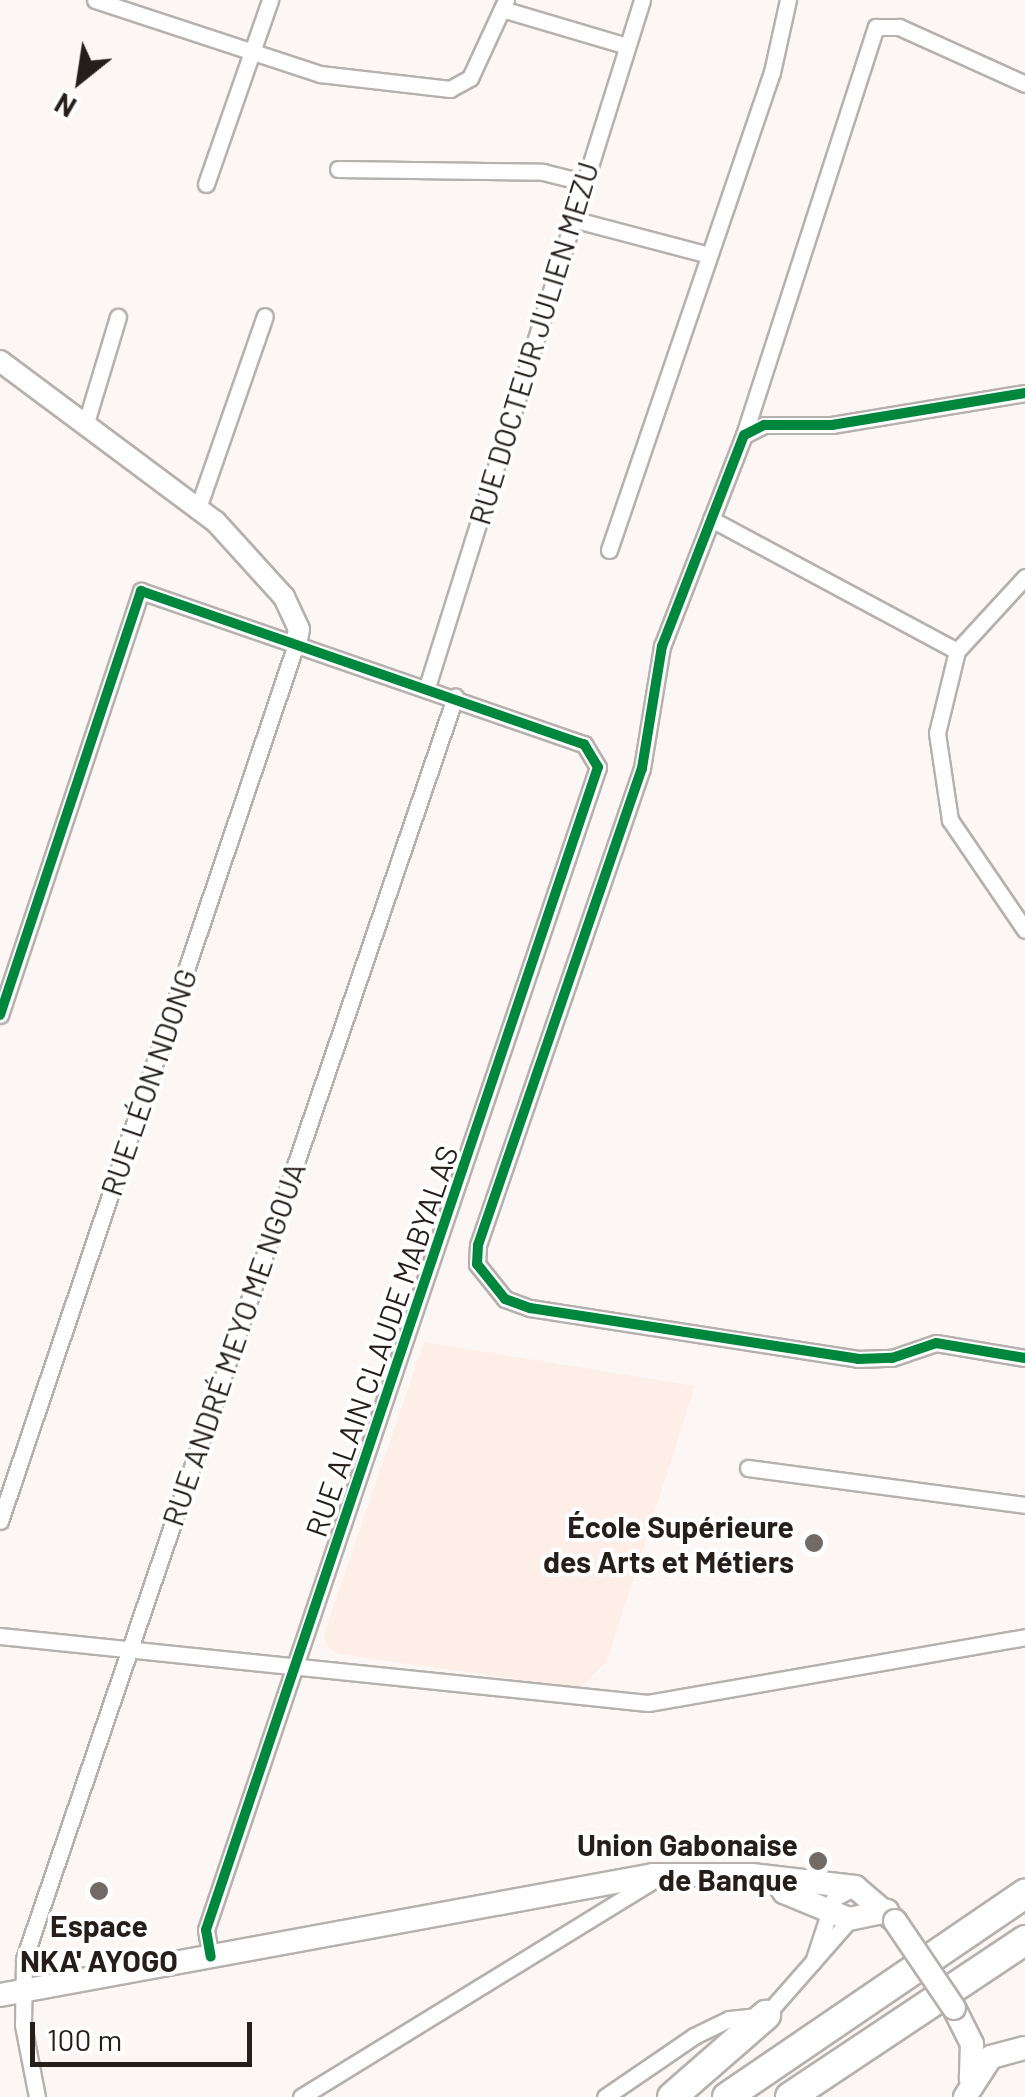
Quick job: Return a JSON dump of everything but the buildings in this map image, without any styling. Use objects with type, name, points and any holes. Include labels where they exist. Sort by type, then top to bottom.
[{"type":"highway","points":[[727,2097],[1025,1894]]},
{"type":"highway","points":[[790,2097],[1025,1940]]},
{"type":"highway","points":[[672,2097],[766,2014]]},
{"type":"main road","points":[[10,1994],[573,1884],[663,1874],[775,1878],[858,1889],[891,1916],[960,2017],[974,2052],[968,2088]]},
{"type":"main road","points":[[775,1878],[784,1892],[839,1916],[891,1916]]},
{"type":"main road","points":[[960,2017],[995,2044],[1022,2048]]},
{"type":"main road","points":[[968,2088],[991,2057],[1022,2048]]},
{"type":"street","points":[[95,0],[135,6],[320,74],[450,89],[470,78],[504,5],[627,46]]},
{"type":"street","points":[[206,184],[270,0]]},
{"type":"street","name":"RUE DOCTEUR JULIEN MEZU","points":[[426,687],[642,0]]},
{"type":"street","points":[[609,550],[693,312],[705,254],[772,72],[788,0]]},
{"type":"street","points":[[1025,84],[899,28],[876,28],[744,436],[662,646],[642,768],[478,1245],[477,1264],[505,1299],[530,1308],[858,1360],[892,1358],[936,1344],[1025,1358]]},
{"type":"street","points":[[338,169],[543,172],[583,182]]},
{"type":"street","points":[[572,219],[705,254]]},
{"type":"street","points":[[84,426],[118,316]]},
{"type":"street","points":[[198,508],[264,316]]},
{"type":"street","points":[[0,361],[198,508],[284,596],[299,629],[296,644]]},
{"type":"street","points":[[744,436],[764,425],[832,425],[1025,393]]},
{"type":"street","points":[[711,520],[957,650]]},
{"type":"street","points":[[1025,577],[957,650],[937,733],[950,820],[1025,930]]},
{"type":"street","points":[[0,1014],[141,592],[455,697]]},
{"type":"street","name":"RUE LÉON NDONG","points":[[0,1520],[296,644]]},
{"type":"street","name":"RUE ALAIN CLAUDE MABYALAS","points":[[211,1957],[206,1930],[298,1670],[598,766],[584,744],[455,697]]},
{"type":"street","name":"RUE ANDRÉ MEYO ME NGOUA","points":[[36,2097],[10,1994],[455,697]]},
{"type":"street","points":[[748,1468],[1025,1506]]},
{"type":"street","points":[[0,1636],[128,1654],[648,1703],[1025,1637]]},
{"type":"street","points":[[300,2097],[663,1874]]},
{"type":"street","points":[[839,1916],[837,1894],[858,1889]]},
{"type":"street","points":[[605,2097],[694,2036],[730,2020],[766,2014],[813,1962],[858,1889]]},
{"type":"street","points":[[694,2036],[716,2057]]},
{"type":"shaded area","points":[[424,1342],[695,1386],[607,1661],[580,1688],[338,1654],[327,1646],[324,1634]]},
{"type":"cycle path","points":[[1025,393],[832,425],[764,425],[744,435],[662,646],[642,768],[478,1245],[477,1264],[505,1299],[530,1308],[858,1359],[892,1358],[936,1343],[1025,1358]]},
{"type":"cycle path","points":[[0,1015],[141,591],[584,744],[598,767],[206,1930],[211,1957]]},
{"type":"place","name":"École Supérieure des Arts et Métiers","points":[[814,1543]]},
{"type":"place","name":"Union Gabonaise de Banque","points":[[818,1861]]},
{"type":"place","name":"Espace NKA' AYOGO","points":[[99,1891]]}]
